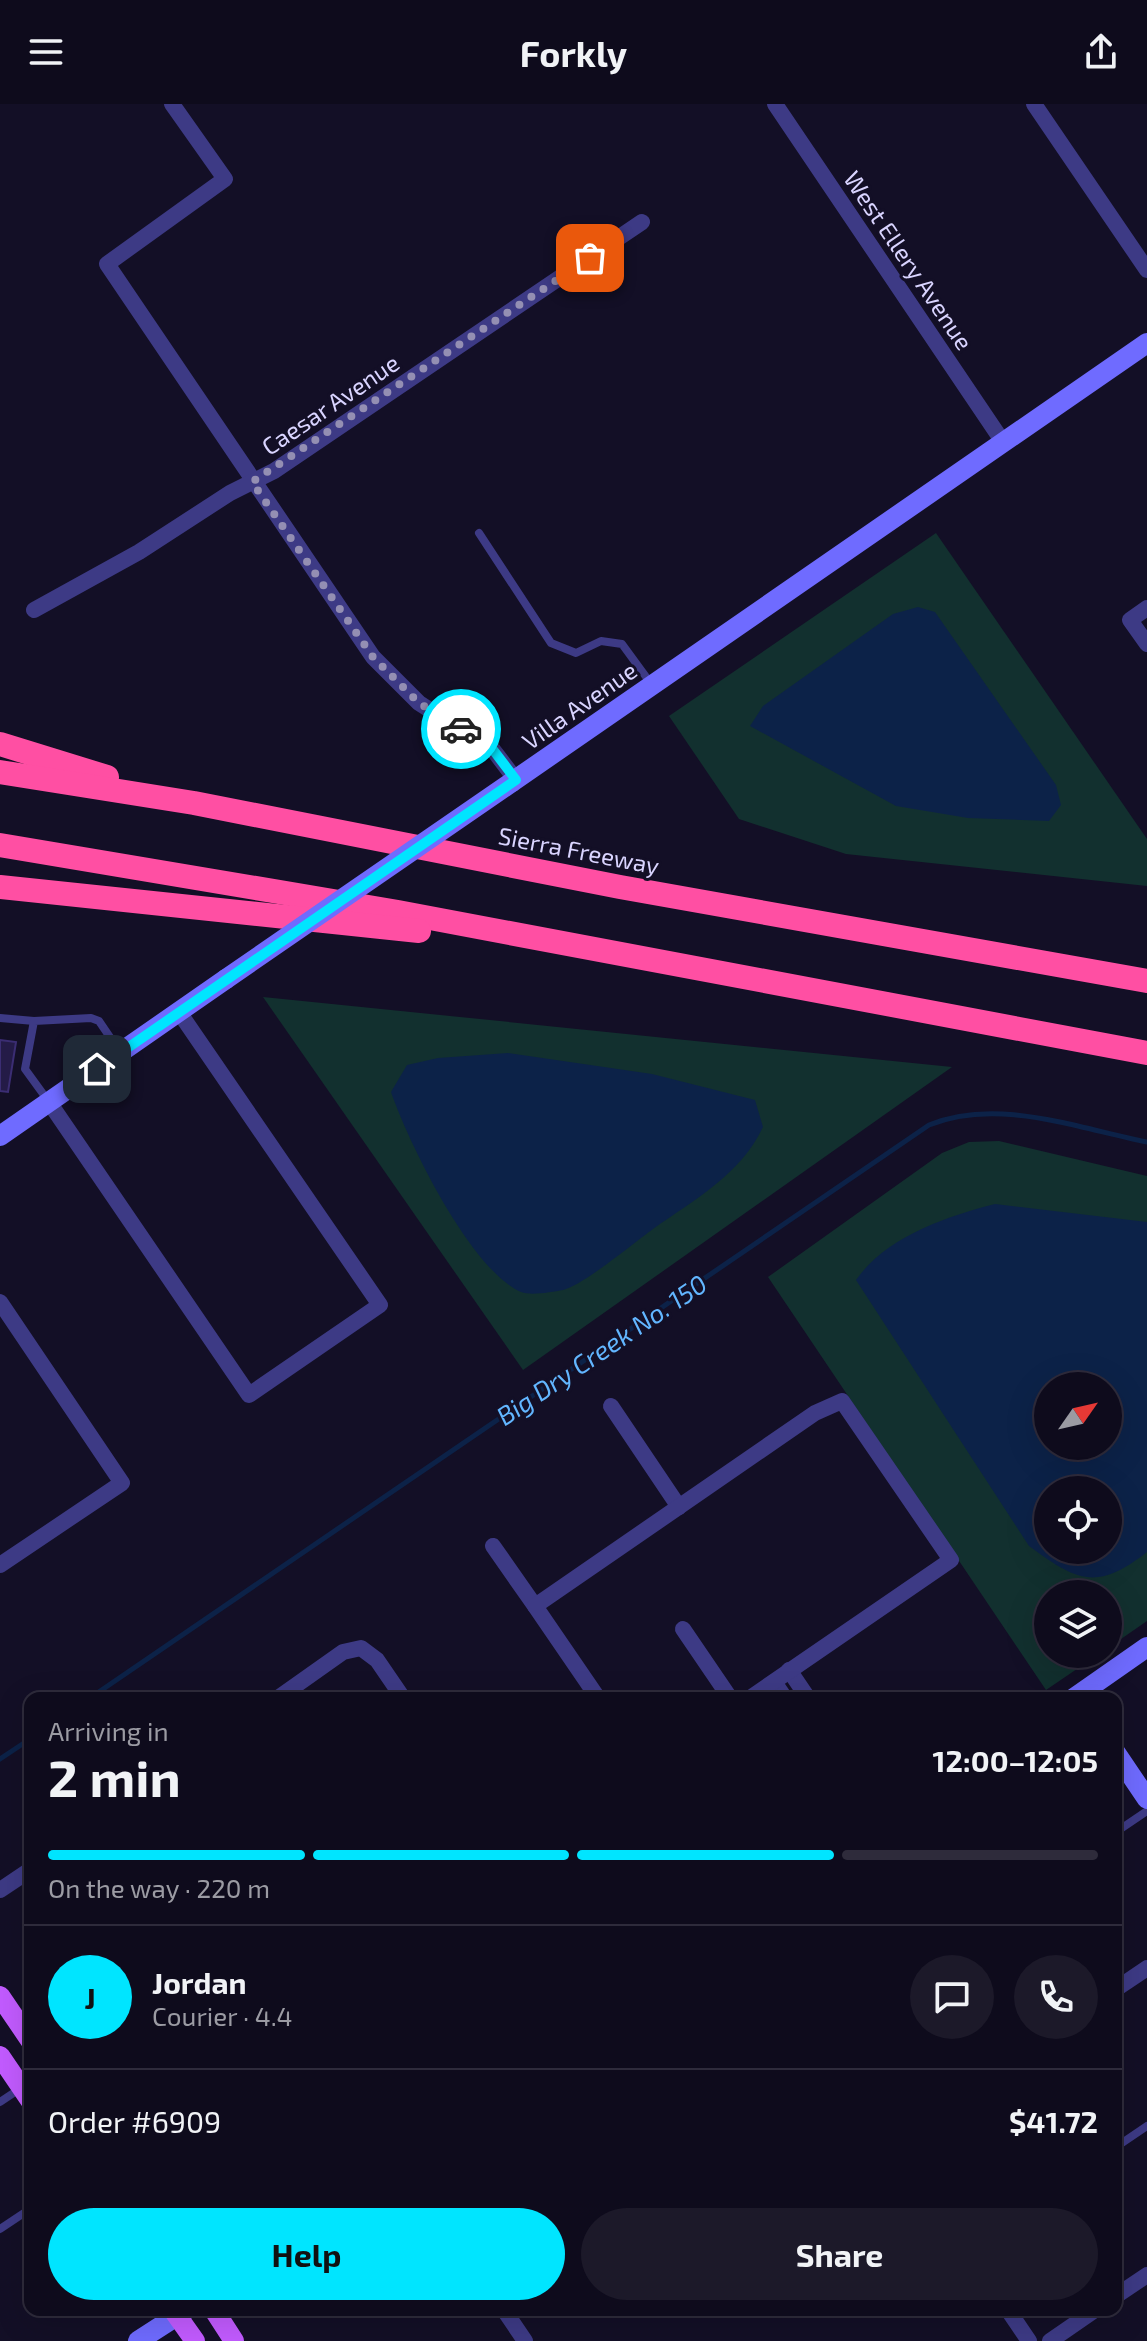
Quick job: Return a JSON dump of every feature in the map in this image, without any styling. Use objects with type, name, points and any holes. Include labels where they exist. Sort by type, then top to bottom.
[{"type":"highway","points":[[0,744],[194,803]]},
{"type":"highway","name":"Sierra Freeway","points":[[0,772],[194,803],[620,887],[1147,981]]},
{"type":"highway","points":[[0,845],[588,948],[1147,1053]]},
{"type":"highway","points":[[0,887],[588,948]]},
{"type":"main road","name":"Villa Avenue","points":[[0,1136],[1147,343]]},
{"type":"main road","points":[[1083,1692],[1147,1647]]},
{"type":"main road","points":[[1122,1762],[1147,1799]]},
{"type":"main road","points":[[0,1996],[24,2031]]},
{"type":"main road","points":[[0,2056],[24,2088]]},
{"type":"main road","points":[[138,2341],[173,2316]]},
{"type":"main road","points":[[181,2316],[195,2341]]},
{"type":"main road","points":[[218,2316],[234,2341]]},
{"type":"street","points":[[172,104],[225,179],[107,264],[373,657],[398,686],[494,751],[514,781]]},
{"type":"street","name":"West Ellery Avenue","points":[[775,104],[1003,442]]},
{"type":"street","points":[[1034,104],[1147,270]]},
{"type":"street","name":"Caesar Avenue","points":[[34,610],[139,552],[252,482],[642,222]]},
{"type":"street","points":[[1147,608],[1130,620],[1147,644]]},
{"type":"street","points":[[49,1102],[249,1395],[380,1305],[179,1012]]},
{"type":"street","points":[[0,1302],[122,1483],[0,1565]]},
{"type":"street","points":[[535,1606],[815,1413],[842,1401],[951,1560],[759,1692]]},
{"type":"street","points":[[611,1406],[679,1507]]},
{"type":"street","points":[[493,1546],[594,1692]]},
{"type":"street","points":[[683,1629],[726,1692]]},
{"type":"street","points":[[290,1692],[343,1652],[361,1648],[377,1660],[399,1692]]},
{"type":"street","points":[[789,1670],[804,1692]]},
{"type":"street","points":[[774,1682],[781,1692]]},
{"type":"street","points":[[0,1890],[24,1874]]},
{"type":"street","points":[[1122,1985],[1147,1968]]},
{"type":"street","points":[[1122,2292],[1147,2275]]},
{"type":"street","points":[[508,2316],[525,2341]]},
{"type":"street","points":[[1012,2316],[1029,2341]]},
{"type":"street","points":[[1050,2341],[1086,2316]]},
{"type":"lane","points":[[479,533],[551,643],[576,653],[601,641],[622,644],[652,686]]},
{"type":"lane","points":[[0,1018],[34,1021],[91,1018],[99,1021],[121,1052]]},
{"type":"lane","points":[[34,1021],[25,1069],[49,1102]]},
{"type":"lane","points":[[1122,1828],[1147,1811]]},
{"type":"lane","points":[[0,2102],[24,2093]]},
{"type":"lane","points":[[1122,2143],[1147,2126]]},
{"type":"lane","points":[[0,2229],[24,2213]]},
{"type":"green space","points":[[936,533],[1147,839],[1147,886],[846,854],[739,819],[669,716]]},
{"type":"green space","points":[[263,997],[952,1067],[523,1370]]},
{"type":"green space","points":[[999,1141],[1147,1176],[1147,1621],[1122,1638],[1122,1580],[1034,1580],[1034,1668],[1078,1668],[1046,1690],[768,1277],[942,1153],[969,1142]]},
{"type":"water","points":[[918,607],[935,612],[1056,785],[1061,805],[1049,821],[968,818],[896,806],[750,726],[763,706],[893,614]]},
{"type":"water","points":[[508,1053],[652,1074],[755,1100],[763,1127],[742,1159],[715,1185],[595,1272],[563,1290],[536,1294],[521,1292],[482,1259],[463,1233],[427,1172],[391,1092],[407,1065],[438,1058]]},
{"type":"water","points":[[995,1204],[1147,1222],[1147,1552],[1114,1573],[1088,1577],[1055,1564],[1122,1564],[1122,1476],[1034,1476],[1034,1549],[1029,1546],[856,1280],[883,1252],[937,1222]]},
{"type":"building","points":[[0,1040],[16,1042],[8,1092],[0,1091]]},
{"type":"waterway","name":"Big Dry Creek No. 150","points":[[99,1692],[929,1125],[955,1117],[1009,1114],[1147,1142]]},
{"type":"waterway","name":"Big Dry Creek No. 150","points":[[0,1759],[24,1743]]},
{"type":"way so far","points":[[461,729],[398,686],[373,657],[252,482],[274,471],[590,258]]},
{"type":"route","points":[[97,1069],[516,780],[494,751],[461,729]]}]
